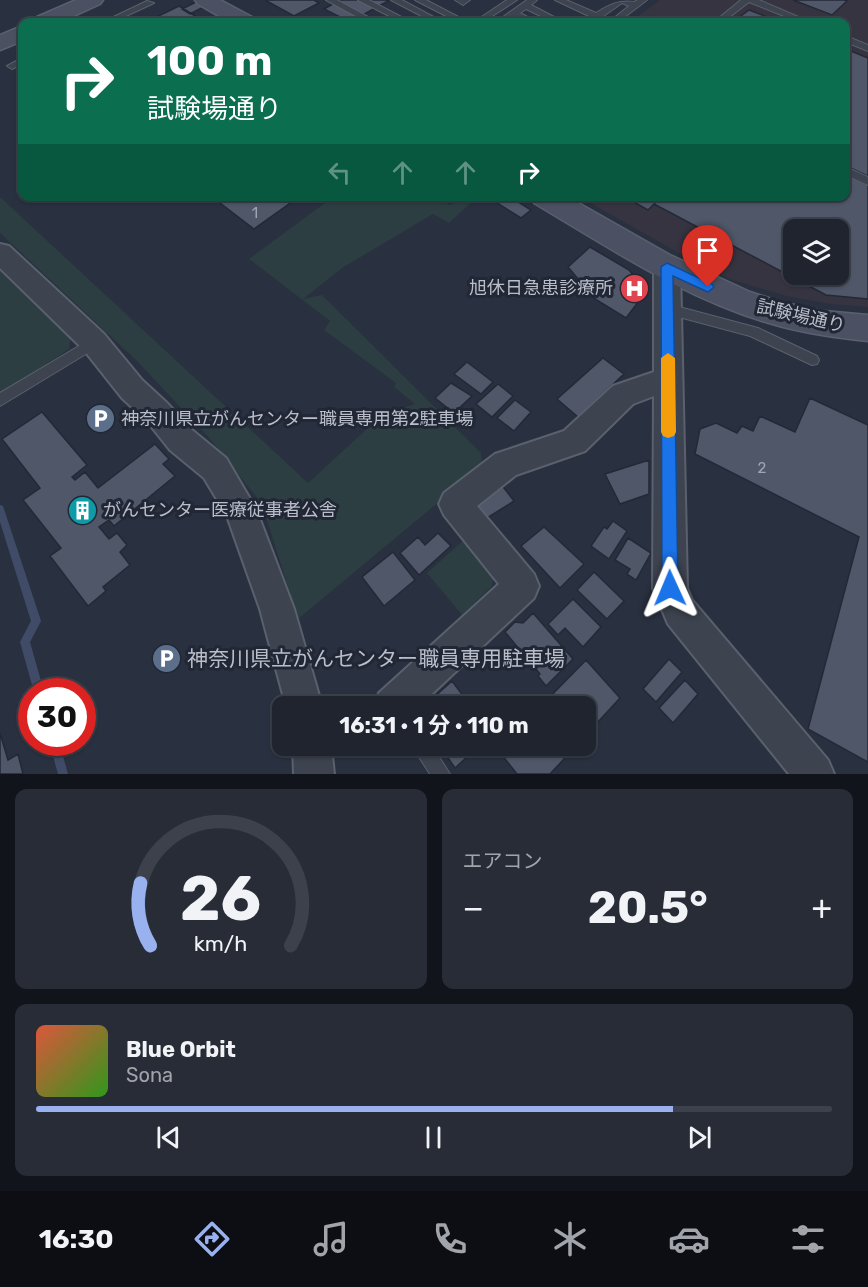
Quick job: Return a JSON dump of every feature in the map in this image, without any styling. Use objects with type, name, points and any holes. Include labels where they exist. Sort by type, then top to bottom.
[{"type":"street","points":[[54,18],[93,0]]},
{"type":"street","points":[[205,0],[237,18]]},
{"type":"street","points":[[0,43],[18,35]]},
{"type":"street","name":"試験場通り","points":[[553,201],[667,267],[720,293],[766,310],[812,322],[868,328]]},
{"type":"street","points":[[0,253],[94,342],[132,389],[157,412],[181,440],[215,468],[240,509],[277,609],[301,696]]},
{"type":"street","points":[[667,267],[670,588],[680,612],[814,774]]},
{"type":"street","points":[[403,696],[522,586],[455,504],[506,464],[574,441],[623,395],[668,379]]},
{"type":"street","points":[[313,756],[314,774]]},
{"type":"lane","points":[[330,0],[365,18]]},
{"type":"lane","points":[[362,0],[398,18]]},
{"type":"lane","points":[[397,0],[431,18]]},
{"type":"lane","points":[[419,0],[456,18]]},
{"type":"lane","points":[[459,0],[463,2],[466,0]]},
{"type":"lane","points":[[484,18],[513,0]]},
{"type":"lane","points":[[559,0],[590,18]]},
{"type":"lane","points":[[597,18],[621,0],[639,3]]},
{"type":"lane","points":[[723,18],[746,0]]},
{"type":"lane","points":[[752,0],[796,18]]},
{"type":"lane","points":[[116,18],[150,3]]},
{"type":"lane","points":[[506,18],[529,3],[552,18]]},
{"type":"lane","points":[[618,18],[639,3]]},
{"type":"lane","points":[[540,12],[549,6]]},
{"type":"lane","points":[[513,13],[524,18]]},
{"type":"lane","points":[[850,41],[868,48]]},
{"type":"lane","points":[[12,66],[18,63]]},
{"type":"lane","points":[[850,173],[868,181]]},
{"type":"lane","points":[[668,309],[753,332],[812,360]]},
{"type":"lane","points":[[0,400],[94,342]]},
{"type":"lane","points":[[428,756],[441,774]]},
{"type":"shaded area","points":[[660,0],[868,0],[868,307],[831,304],[786,296],[733,280],[693,261],[587,201],[850,201],[850,18],[635,18]]},
{"type":"shaded area","points":[[0,197],[308,483],[381,416],[415,404],[394,387],[396,383],[324,330],[330,321],[249,259],[328,201],[442,201],[450,205],[456,201],[473,201],[449,223],[433,214],[342,268],[303,299],[322,295],[481,453],[482,466],[298,619],[262,504],[210,439],[137,361],[0,233]]},
{"type":"shaded area","points":[[0,266],[71,335],[69,349],[0,395]]},
{"type":"shaded area","points":[[466,538],[494,572],[492,586],[462,615],[427,573]]},
{"type":"building","points":[[200,0],[217,0],[190,14],[182,9]]},
{"type":"building","points":[[265,0],[314,0],[319,3],[294,16]]},
{"type":"building","points":[[340,0],[388,1],[357,18],[342,18],[324,9]]},
{"type":"building","points":[[793,0],[844,0],[847,1],[832,15]]},
{"type":"building","points":[[179,6],[198,18],[154,18]]},
{"type":"building","points":[[749,10],[770,18],[738,18]]},
{"type":"building","points":[[850,51],[868,58],[868,176],[850,168]]},
{"type":"building","points":[[850,177],[868,185],[868,299],[826,295],[807,285],[849,285],[849,219],[783,219],[783,272],[654,204],[657,201],[850,201]]},
{"type":"building","points":[[218,201],[293,201],[254,229]]},
{"type":"building","points":[[494,201],[517,201],[531,210],[521,218]]},
{"type":"building","points":[[632,201],[657,201],[648,210]]},
{"type":"building","points":[[590,247],[629,270],[639,282],[642,297],[626,318],[595,299],[568,267]]},
{"type":"building","points":[[603,358],[624,374],[578,417],[557,399]]},
{"type":"building","points":[[467,362],[493,382],[481,394],[454,374]]},
{"type":"building","points":[[451,383],[472,396],[454,413],[435,398]]},
{"type":"building","points":[[498,384],[513,396],[492,417],[476,404]]},
{"type":"building","points":[[810,398],[868,425],[868,762],[808,729],[859,537],[695,454],[700,429],[716,423],[737,433],[742,426],[753,431],[760,416],[795,432]]},
{"type":"building","points":[[515,400],[531,412],[514,431],[497,418]]},
{"type":"building","name":"がんセンター医療従事者公舎","points":[[42,412],[87,465],[72,477],[75,480],[85,472],[98,488],[155,444],[169,459],[163,464],[175,476],[114,526],[109,520],[99,527],[109,539],[117,533],[127,545],[120,552],[130,565],[103,587],[106,591],[88,606],[50,556],[61,548],[23,500],[40,488],[2,439]]},
{"type":"building","points":[[649,460],[649,494],[620,504],[605,474]]},
{"type":"building","points":[[500,483],[514,501],[487,518],[476,504]]},
{"type":"building","points":[[613,521],[627,531],[609,559],[591,546],[604,527],[607,529]]},
{"type":"building","points":[[544,527],[584,564],[560,588],[521,546]]},
{"type":"building","points":[[438,533],[451,546],[419,575],[400,553],[418,537],[425,545]]},
{"type":"building","points":[[628,538],[651,553],[636,580],[627,574],[630,569],[615,560]]},
{"type":"building","points":[[393,552],[415,580],[384,606],[362,577]]},
{"type":"building","points":[[594,572],[624,601],[607,619],[577,590]]},
{"type":"building","points":[[573,599],[601,627],[583,647],[565,628],[558,635],[548,624]]},
{"type":"building","points":[[533,613],[573,659],[546,686],[538,676],[540,674],[505,632],[515,622],[523,623]]},
{"type":"building","points":[[669,659],[682,672],[656,702],[643,689]]},
{"type":"building","points":[[586,660],[620,698],[596,724],[596,696],[551,696]]},
{"type":"building","points":[[685,680],[698,694],[673,723],[659,708]]},
{"type":"building","points":[[452,681],[463,696],[435,696]]},
{"type":"building","points":[[0,733],[8,760],[18,754],[23,774],[0,774]]},
{"type":"building","points":[[447,756],[468,756],[455,768]]},
{"type":"building","points":[[503,756],[567,756],[550,774],[517,774]]},
{"type":"waterway","points":[[0,509],[36,621],[25,642],[35,678]]},
{"type":"waterway","points":[[58,756],[63,774]]},
{"type":"slow traffic","points":[[668,358],[668,432]]},
{"type":"place","name":"旭休日急患診療所","points":[[634,288]]},
{"type":"place","name":"神奈川県立がんセンター職員専用第2駐車場","points":[[100,419]]},
{"type":"place","name":"がんセンター医療従事者公舎","points":[[82,510]]},
{"type":"place","name":"神奈川県立がんセンター職員専用駐車場","points":[[166,658]]},
{"type":"route","points":[[670,588],[667,267],[708,287]]}]
